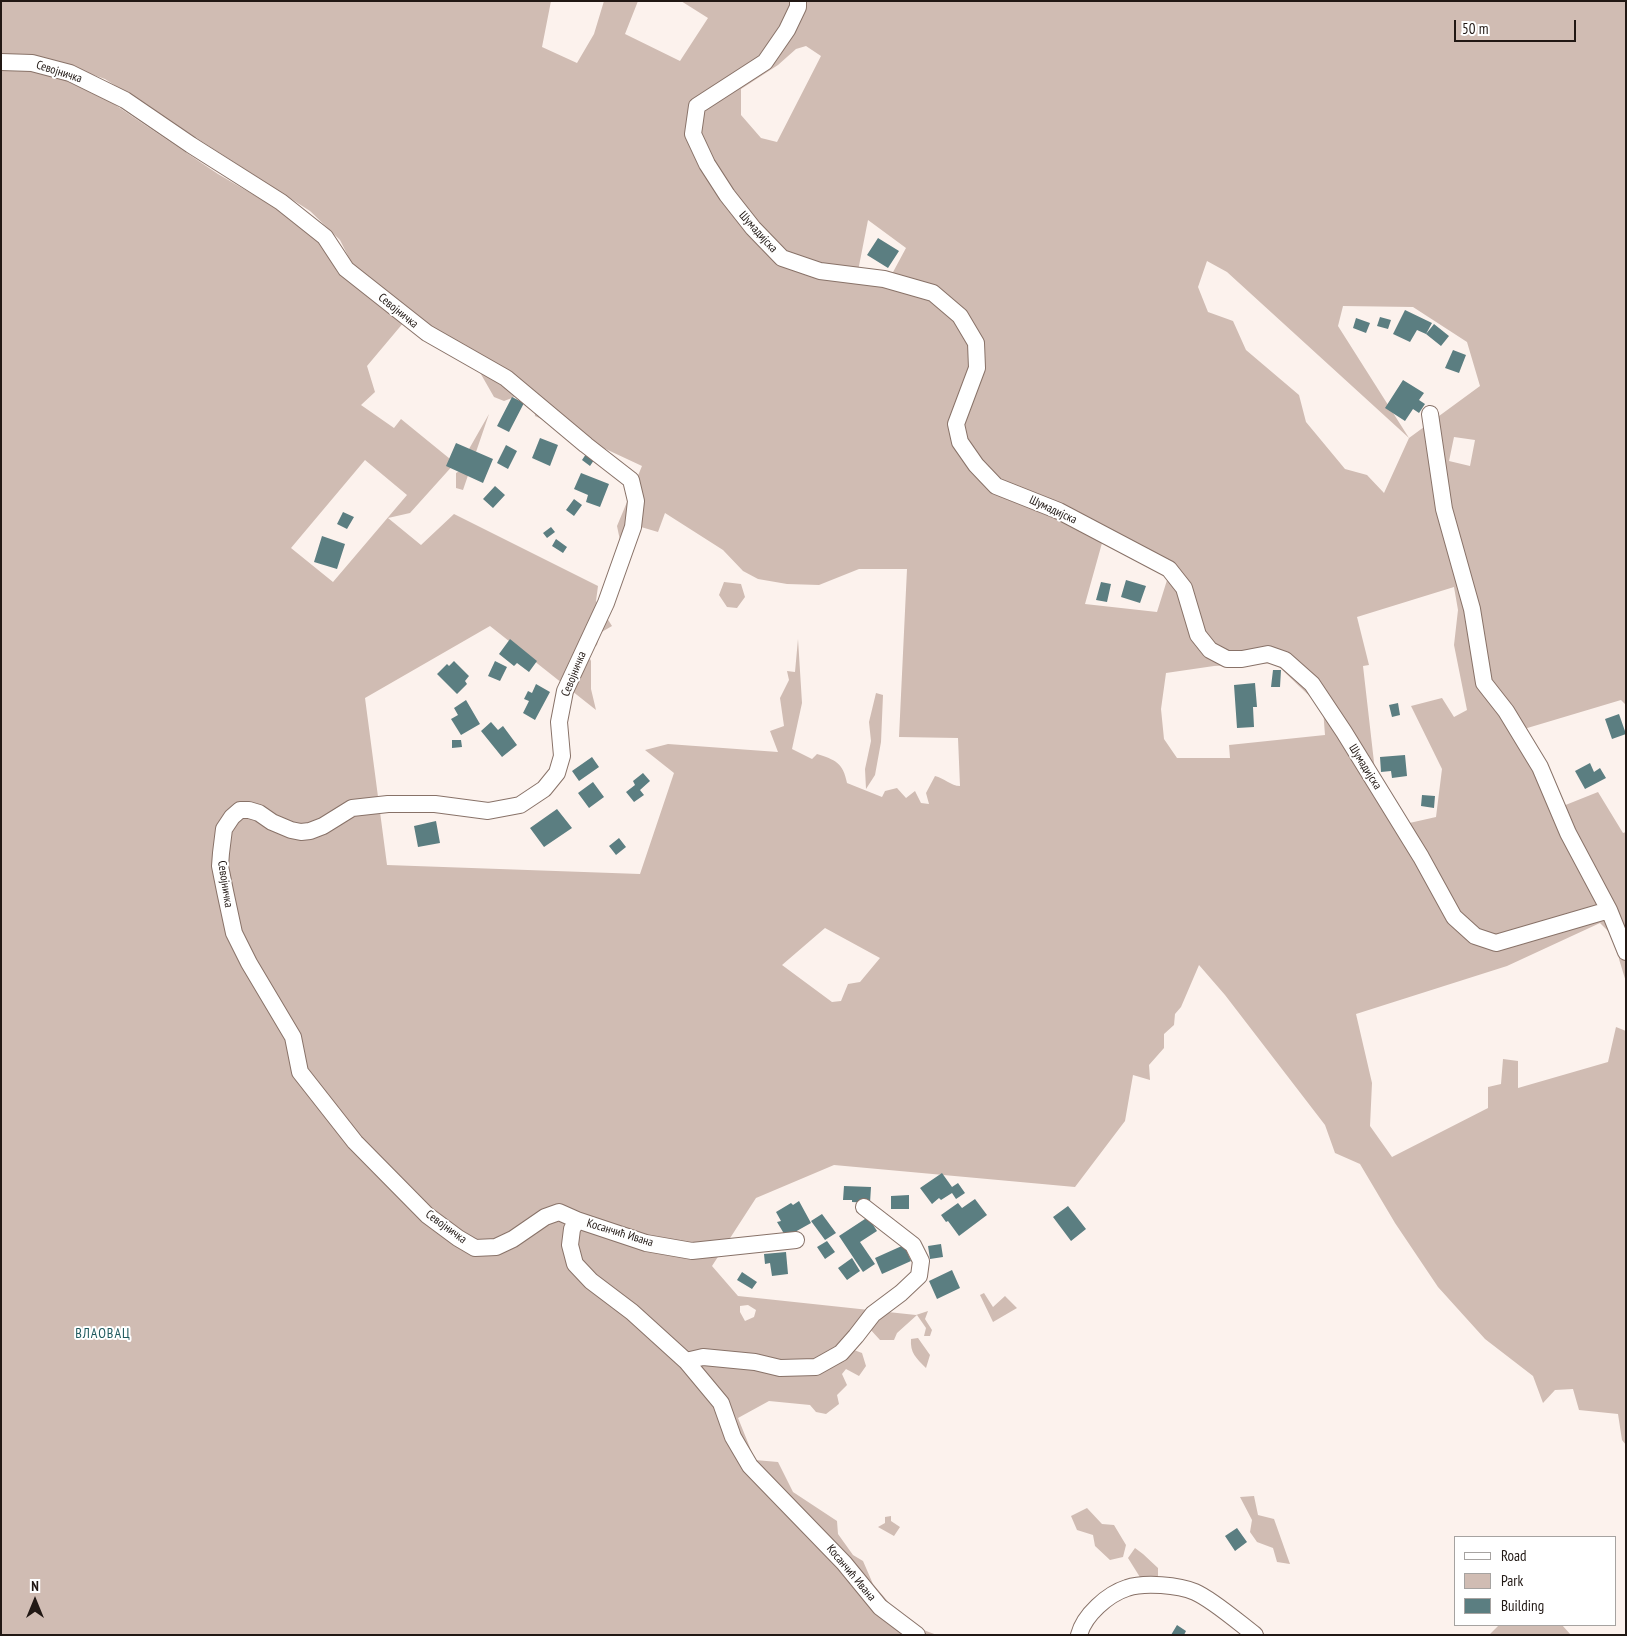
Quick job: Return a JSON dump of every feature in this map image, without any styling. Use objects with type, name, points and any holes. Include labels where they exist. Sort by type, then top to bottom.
[{"type":"street","name":"Шумадијска","points":[[798,1],[798,7],[787,30],[765,62],[697,106],[693,134],[707,164],[726,194],[753,228],[782,258],[820,271],[884,279],[933,294],[960,316],[976,343],[976,368],[956,424],[960,442],[976,465],[996,486],[1059,511],[1169,569],[1184,588],[1198,635],[1210,650],[1227,659],[1242,659],[1268,654],[1285,660],[1312,684],[1406,833],[1454,917],[1475,936],[1496,942],[1609,910]]},
{"type":"street","name":"Севојничка","points":[[1,62],[32,63],[70,73],[125,100],[191,145],[281,202],[325,237],[346,269],[419,328],[506,378],[631,480],[636,501],[633,527],[606,603],[566,691],[559,722],[562,756],[557,774],[544,789],[520,805],[488,811],[435,804],[388,804],[352,808],[323,826],[301,832],[272,822],[259,813],[240,810],[232,817],[224,829],[221,853],[222,875],[234,933],[249,964],[268,992],[293,1037],[300,1072],[355,1142],[427,1215],[475,1248],[496,1247],[513,1239],[545,1217],[558,1212],[577,1220]]},
{"type":"street","points":[[1430,414],[1444,509],[1472,609],[1484,683],[1506,711],[1540,767],[1568,833],[1609,910],[1626,952]]},
{"type":"street","points":[[686,1361],[703,1357],[755,1362],[780,1368],[816,1367],[841,1353],[874,1314],[920,1276],[922,1261],[913,1245],[864,1207]]},
{"type":"street","name":"Косанчић Ивана","points":[[796,1240],[692,1251],[646,1243],[577,1220],[572,1229],[570,1245],[576,1264],[591,1281],[632,1312],[686,1361],[721,1403],[733,1437],[750,1466],[844,1563],[880,1607],[917,1635]]},
{"type":"street","points":[[1079,1635],[1098,1605],[1127,1588],[1166,1584],[1196,1592],[1255,1635]]},
{"type":"green space","points":[[1,1],[551,1],[542,47],[577,63],[594,34],[604,1],[638,1],[625,34],[680,61],[708,18],[681,1],[1626,1],[1626,705],[1621,700],[1524,729],[1525,758],[1542,786],[1563,806],[1598,792],[1623,833],[1626,832],[1626,982],[1619,959],[1617,940],[1600,923],[1507,966],[1356,1014],[1372,1083],[1370,1126],[1392,1157],[1488,1108],[1488,1087],[1501,1084],[1503,1059],[1518,1061],[1518,1088],[1608,1062],[1616,1027],[1626,1031],[1626,1445],[1622,1440],[1618,1414],[1579,1410],[1573,1389],[1555,1390],[1543,1403],[1533,1376],[1485,1339],[1438,1287],[1395,1223],[1360,1164],[1335,1153],[1325,1125],[1225,995],[1199,965],[1181,1007],[1175,1014],[1174,1025],[1164,1034],[1164,1048],[1149,1065],[1150,1080],[1133,1075],[1125,1121],[1075,1187],[834,1165],[756,1198],[712,1266],[738,1296],[916,1315],[928,1311],[925,1319],[932,1330],[930,1336],[924,1336],[926,1328],[917,1315],[897,1333],[894,1340],[880,1340],[869,1328],[854,1350],[862,1353],[866,1366],[859,1376],[846,1369],[842,1374],[847,1385],[837,1395],[839,1404],[826,1414],[816,1412],[810,1405],[769,1401],[738,1418],[755,1460],[778,1462],[793,1492],[837,1521],[838,1534],[853,1555],[863,1561],[873,1584],[907,1624],[937,1635],[1,1635],[1,67],[28,69],[63,78],[102,96],[218,174],[271,205],[320,242],[338,273],[404,322],[353,266],[340,240],[310,211],[105,79],[51,60],[1,57]],"holes":[[[806,46],[821,56],[777,142],[761,138],[741,115],[741,89],[778,65],[796,49]],[[868,220],[906,248],[892,274],[858,271]],[[1207,261],[1227,272],[1409,438],[1384,493],[1367,475],[1345,469],[1306,422],[1299,395],[1246,350],[1233,321],[1208,312],[1198,287]],[[1343,306],[1413,307],[1467,342],[1480,386],[1409,438],[1338,326]],[[404,322],[478,369],[494,397],[504,401],[533,390],[535,416],[642,466],[617,526],[621,545],[641,527],[658,532],[665,513],[723,550],[743,571],[758,579],[787,584],[819,585],[859,569],[907,569],[899,737],[958,738],[960,786],[935,776],[926,793],[929,804],[921,803],[915,791],[906,798],[897,788],[885,791],[882,797],[847,783],[843,770],[833,760],[817,754],[812,759],[792,749],[802,703],[798,639],[795,672],[787,671],[789,680],[780,698],[784,726],[770,731],[778,752],[668,744],[645,750],[674,773],[640,874],[387,865],[365,698],[490,626],[596,710],[591,689],[591,661],[587,653],[597,645],[600,633],[612,626],[596,601],[598,586],[454,514],[421,545],[388,518],[410,513],[455,463],[401,419],[394,428],[361,405],[375,392],[367,366]],[[1454,437],[1475,440],[1470,466],[1449,461]],[[365,460],[407,495],[333,582],[291,548]],[[1102,543],[1168,577],[1157,612],[1085,604]],[[1454,587],[1458,610],[1454,645],[1467,710],[1454,717],[1442,698],[1411,706],[1442,769],[1436,817],[1405,824],[1375,771],[1363,666],[1369,665],[1357,617]],[[1275,663],[1323,709],[1325,735],[1229,745],[1230,758],[1177,758],[1164,739],[1161,709],[1166,673],[1214,666]],[[825,928],[880,958],[860,982],[848,984],[841,1001],[832,1002],[782,965]],[[748,1305],[756,1310],[754,1317],[745,1321],[740,1312],[740,1306]]]},
{"type":"green space","points":[[489,414],[463,490],[456,488],[456,473],[465,468],[465,456]]},
{"type":"green space","points":[[724,582],[741,584],[745,597],[737,608],[727,607],[719,595]]},
{"type":"green space","points":[[876,693],[883,695],[881,742],[875,775],[866,789],[865,769],[871,741],[869,722]]},
{"type":"green space","points":[[984,1293],[993,1307],[1005,1296],[1017,1308],[993,1322],[980,1295]]},
{"type":"green space","points":[[918,1338],[930,1355],[926,1368],[913,1352],[911,1339]]},
{"type":"green space","points":[[1254,1496],[1258,1515],[1274,1519],[1290,1564],[1277,1562],[1273,1548],[1257,1542],[1250,1532],[1252,1520],[1240,1497]]},
{"type":"green space","points":[[1087,1508],[1102,1524],[1114,1525],[1126,1545],[1123,1557],[1110,1560],[1095,1546],[1093,1535],[1077,1530],[1071,1516]]},
{"type":"green space","points":[[891,1516],[891,1521],[900,1527],[894,1536],[878,1527],[885,1523],[885,1517]]},
{"type":"green space","points":[[1135,1548],[1158,1568],[1158,1579],[1143,1582],[1128,1558]]},
{"type":"green space","points":[[1498,1626],[1563,1626],[1571,1635],[1489,1635]]},
{"type":"building","points":[[878,238],[899,251],[888,268],[867,255]]},
{"type":"building","points":[[1405,310],[1432,323],[1426,334],[1417,330],[1410,342],[1393,334]]},
{"type":"building","points":[[1380,317],[1391,320],[1388,329],[1377,326]]},
{"type":"building","points":[[1356,318],[1370,323],[1366,333],[1353,328]]},
{"type":"building","points":[[1434,324],[1449,336],[1441,346],[1426,334]]},
{"type":"building","points":[[1453,350],[1466,355],[1459,373],[1445,368]]},
{"type":"building","points":[[1403,380],[1424,393],[1419,400],[1425,404],[1419,413],[1413,409],[1405,421],[1385,408]]},
{"type":"building","points":[[512,397],[524,403],[509,432],[497,426]]},
{"type":"building","points":[[540,438],[558,445],[550,466],[532,458]]},
{"type":"building","points":[[456,443],[493,459],[483,483],[446,466]]},
{"type":"building","points":[[506,445],[517,451],[508,469],[497,463]]},
{"type":"building","points":[[588,451],[596,457],[590,466],[582,460]]},
{"type":"building","points":[[581,473],[609,484],[600,507],[586,502],[588,495],[574,489]]},
{"type":"building","points":[[495,486],[505,495],[493,508],[483,499]]},
{"type":"building","points":[[574,499],[582,505],[574,516],[566,510]]},
{"type":"building","points":[[343,512],[354,517],[347,529],[337,524]]},
{"type":"building","points":[[551,527],[555,532],[547,538],[543,533]]},
{"type":"building","points":[[322,536],[345,544],[337,569],[314,562]]},
{"type":"building","points":[[556,539],[567,547],[563,553],[552,546]]},
{"type":"building","points":[[1126,580],[1146,586],[1140,603],[1121,597]]},
{"type":"building","points":[[1101,582],[1111,584],[1107,602],[1096,600]]},
{"type":"building","points":[[510,639],[537,661],[529,672],[517,663],[514,666],[499,654]]},
{"type":"building","points":[[454,661],[469,676],[465,681],[467,684],[457,694],[437,674],[447,664],[449,666]]},
{"type":"building","points":[[495,661],[507,667],[500,681],[488,676]]},
{"type":"building","points":[[1273,670],[1281,670],[1280,687],[1271,687]]},
{"type":"building","points":[[1255,683],[1257,707],[1253,707],[1254,727],[1237,728],[1234,685]]},
{"type":"building","points":[[536,684],[550,692],[535,720],[523,713],[529,701],[524,699],[528,691],[532,693]]},
{"type":"building","points":[[466,700],[480,724],[461,735],[451,719],[458,715],[454,708]]},
{"type":"building","points":[[1398,703],[1400,715],[1392,717],[1389,705]]},
{"type":"building","points":[[1619,714],[1626,734],[1612,739],[1605,719]]},
{"type":"building","points":[[491,722],[498,730],[503,726],[517,745],[502,757],[481,731]]},
{"type":"building","points":[[452,740],[461,740],[462,747],[452,748]]},
{"type":"building","points":[[1405,755],[1407,776],[1392,778],[1391,771],[1381,772],[1380,757]]},
{"type":"building","points":[[592,757],[599,767],[579,781],[572,771]]},
{"type":"building","points":[[1590,763],[1594,772],[1600,768],[1606,778],[1585,789],[1575,771]]},
{"type":"building","points":[[643,773],[650,781],[640,790],[644,795],[634,802],[626,792],[635,785],[633,781]]},
{"type":"building","points":[[593,782],[604,797],[589,808],[578,793]]},
{"type":"building","points":[[1422,795],[1435,796],[1434,808],[1421,806]]},
{"type":"building","points":[[557,809],[572,828],[544,847],[530,828]]},
{"type":"building","points":[[436,821],[440,843],[418,847],[414,826]]},
{"type":"building","points":[[619,838],[626,847],[616,855],[609,846]]},
{"type":"building","points":[[942,1173],[952,1187],[958,1183],[965,1193],[956,1199],[952,1193],[941,1200],[939,1198],[932,1204],[920,1188]]},
{"type":"building","points":[[844,1186],[871,1187],[870,1203],[843,1200]]},
{"type":"building","points":[[909,1195],[909,1209],[891,1209],[891,1196]]},
{"type":"building","points":[[975,1199],[987,1215],[959,1236],[941,1215],[958,1203],[962,1208]]},
{"type":"building","points":[[799,1201],[811,1223],[786,1237],[777,1222],[781,1221],[776,1212],[791,1203],[793,1205]]},
{"type":"building","points":[[1068,1206],[1086,1229],[1071,1241],[1053,1217]]},
{"type":"building","points":[[822,1214],[836,1233],[825,1240],[811,1221]]},
{"type":"building","points":[[868,1217],[877,1231],[860,1242],[875,1264],[863,1272],[839,1236]]},
{"type":"building","points":[[827,1241],[835,1252],[825,1259],[817,1247]]},
{"type":"building","points":[[941,1244],[943,1257],[930,1259],[928,1246]]},
{"type":"building","points":[[904,1245],[911,1261],[882,1274],[875,1258]]},
{"type":"building","points":[[786,1252],[788,1274],[772,1276],[770,1263],[765,1264],[764,1254]]},
{"type":"building","points":[[852,1258],[860,1271],[847,1280],[838,1268]]},
{"type":"building","points":[[952,1270],[960,1288],[937,1299],[929,1281]]},
{"type":"building","points":[[742,1272],[757,1282],[752,1289],[737,1280]]},
{"type":"building","points":[[1237,1528],[1247,1542],[1235,1551],[1225,1536]]},
{"type":"building","points":[[1177,1625],[1186,1631],[1184,1635],[1171,1635]]},
{"type":"district","name":"ВЛАОВАЦ","points":[[103,1334]]}]
